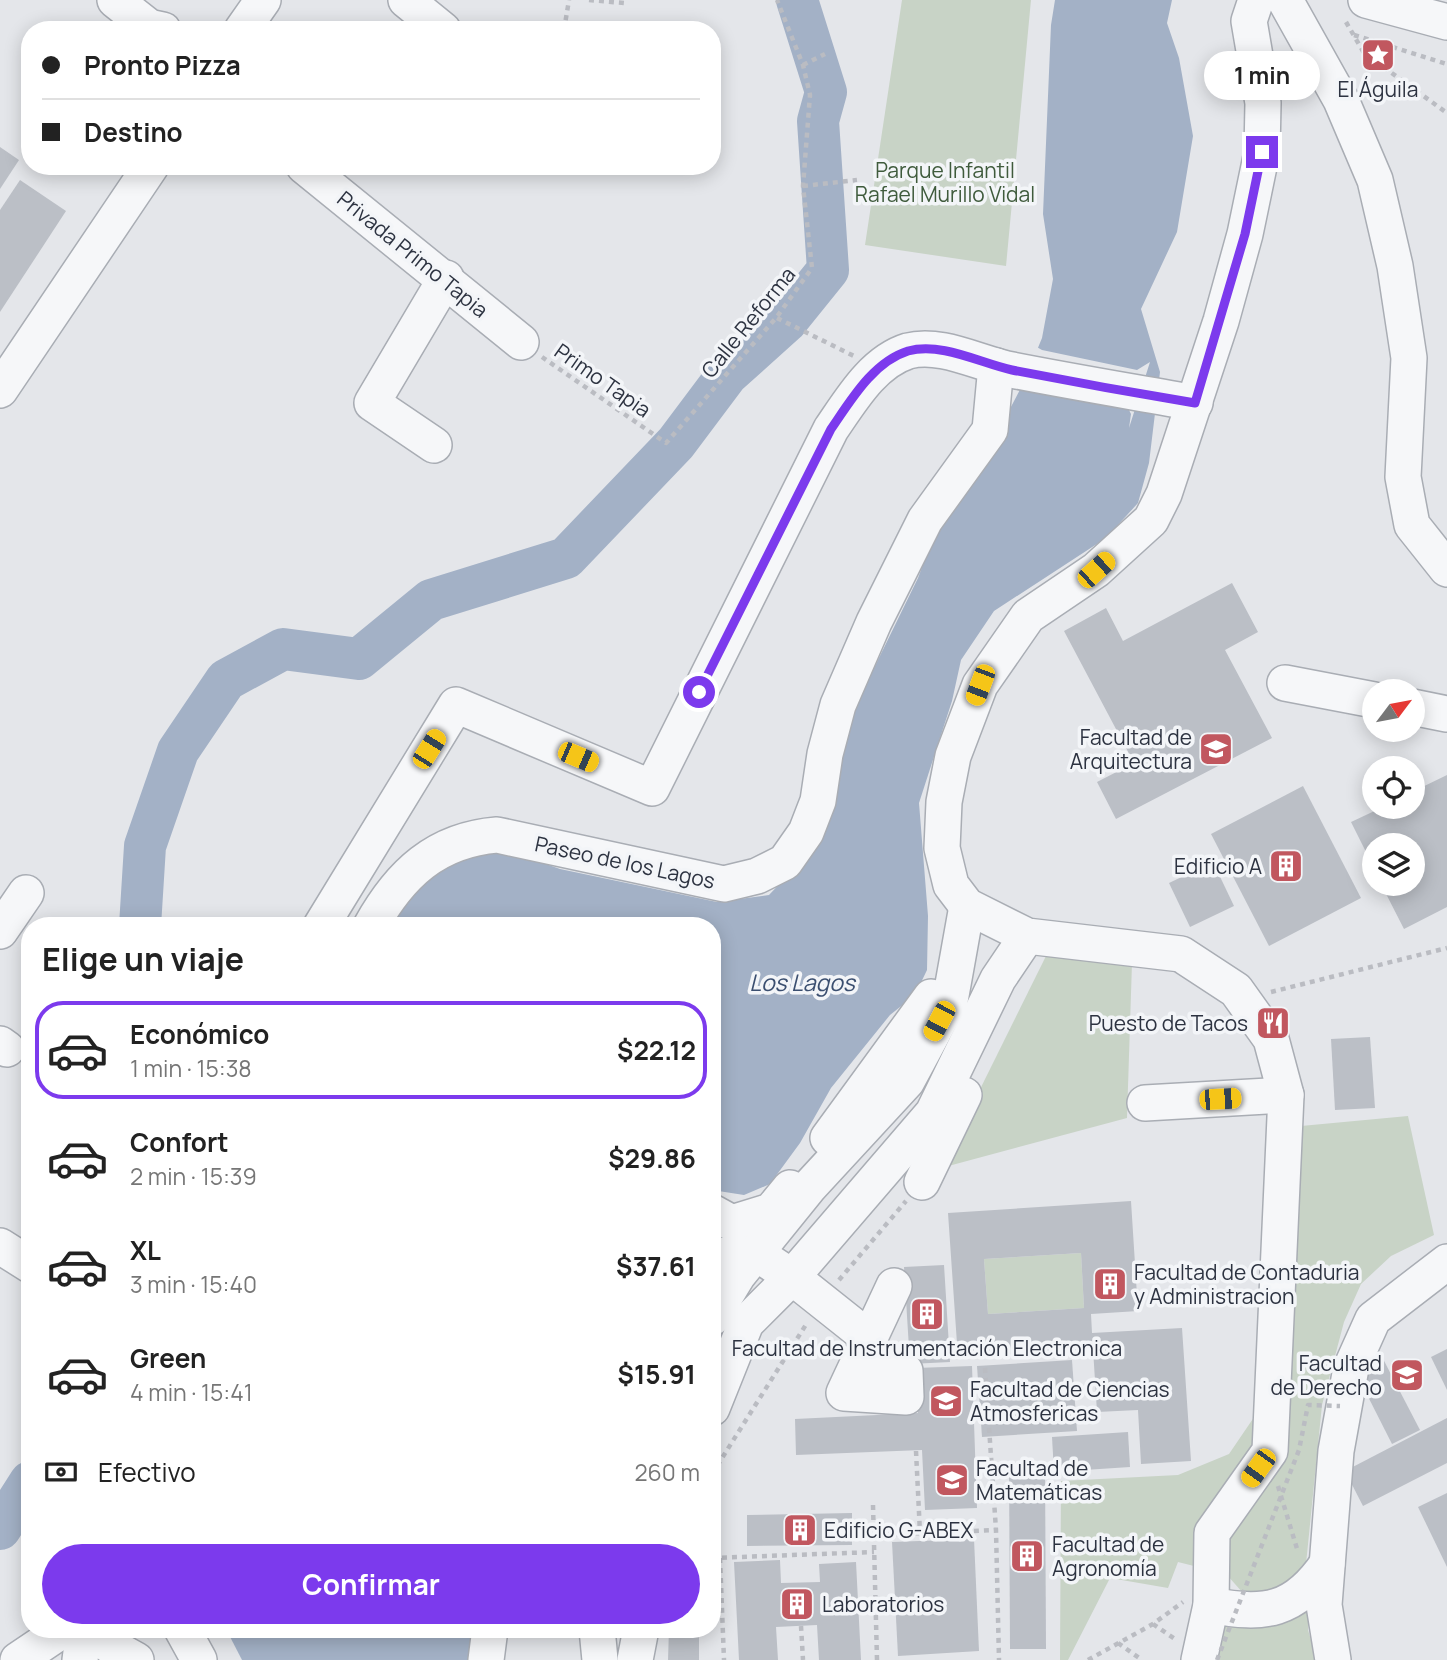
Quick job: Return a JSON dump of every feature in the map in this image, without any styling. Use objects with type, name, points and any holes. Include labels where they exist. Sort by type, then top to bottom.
[{"type":"street","points":[[115,0],[143,21]]},
{"type":"street","points":[[248,21],[263,0]]},
{"type":"street","points":[[406,0],[432,21]]},
{"type":"street","points":[[1189,1651],[1210,1594],[1212,1533],[1271,1446],[1286,1095],[1271,1039],[1236,990],[1181,954],[1034,937],[967,906],[951,885],[942,848],[944,802],[953,756],[980,685],[1028,616],[1096,570],[1151,520],[1164,494],[1186,401],[1245,234],[1262,152],[1262,103],[1250,21],[1256,0]]},
{"type":"street","points":[[1286,0],[1340,100],[1375,180],[1395,266],[1409,358],[1405,489],[1412,525],[1447,569]]},
{"type":"street","points":[[1354,8],[1447,22]]},
{"type":"street","points":[[0,390],[145,175]]},
{"type":"street","name":"Privada Primo Tapia","points":[[315,175],[446,278],[521,342]]},
{"type":"street","points":[[434,445],[372,403],[446,278]]},
{"type":"street","points":[[326,917],[456,705],[652,788],[831,429],[858,390],[890,359],[910,351],[936,349],[1002,368],[1186,401]]},
{"type":"street","name":"Paseo de los Lagos","points":[[376,917],[386,899],[405,876],[434,855],[466,838],[497,835],[724,884],[757,876],[785,862],[806,832],[818,801],[825,754],[838,705],[874,622],[925,520],[990,430],[1002,368]]},
{"type":"street","points":[[1285,683],[1362,698]]},
{"type":"street","points":[[1425,710],[1447,714]]},
{"type":"street","points":[[0,932],[26,893]]},
{"type":"street","points":[[721,1217],[732,1223],[771,1211],[931,997],[950,939],[967,906]]},
{"type":"street","points":[[721,1303],[738,1275],[810,1186],[907,1081],[950,1001],[967,906]]},
{"type":"street","points":[[922,1182],[1034,937]]},
{"type":"street","points":[[721,1377],[746,1323],[792,1277],[933,1113],[998,979],[1034,937]]},
{"type":"street","points":[[1145,1103],[1286,1095]]},
{"type":"street","points":[[0,1246],[21,1259]]},
{"type":"street","points":[[721,1255],[756,1253],[792,1277],[863,1352],[894,1286]]},
{"type":"street","points":[[1333,1660],[1319,1576],[1351,1368],[1373,1319],[1447,1262]]},
{"type":"street","points":[[1210,1594],[1245,1612],[1289,1602],[1319,1576]]},
{"type":"street","points":[[18,1660],[51,1638]]},
{"type":"street","points":[[80,1660],[83,1638]]},
{"type":"street","points":[[104,1638],[109,1645],[136,1660]]},
{"type":"street","points":[[486,1660],[489,1638]]},
{"type":"street","points":[[598,1638],[600,1660]]},
{"type":"street","points":[[635,1660],[639,1638]]},
{"type":"path","points":[[566,21],[569,0]]},
{"type":"path","points":[[589,0],[624,3],[625,0]]},
{"type":"path","name":"Calle Reforma","points":[[666,443],[779,319],[812,268],[803,186],[810,95],[805,64],[777,0]]},
{"type":"path","points":[[1354,8],[1353,34],[1364,53],[1447,113]]},
{"type":"path","points":[[1353,34],[1447,64]]},
{"type":"path","points":[[805,64],[825,54]]},
{"type":"path","points":[[803,186],[857,180]]},
{"type":"path","points":[[779,319],[880,368]]},
{"type":"path","name":"Primo Tapia","points":[[521,342],[666,443]]},
{"type":"path","points":[[1244,1001],[1447,948]]},
{"type":"path","points":[[985,1368],[996,1530],[999,1660]]},
{"type":"path","points":[[1273,1394],[1343,1411]]},
{"type":"path","points":[[1217,1660],[1299,1450],[1308,1405],[1343,1411]]},
{"type":"path","points":[[1319,1576],[1286,1518],[1271,1446],[1343,1411]]},
{"type":"path","points":[[916,1451],[920,1533]]},
{"type":"path","points":[[873,1504],[877,1660]]},
{"type":"path","points":[[874,1535],[996,1530]]},
{"type":"path","points":[[721,1558],[874,1552]]},
{"type":"path","points":[[721,1584],[724,1660]]},
{"type":"path","points":[[1091,1659],[1210,1594]]},
{"type":"path","points":[[1153,1624],[1189,1651]]},
{"type":"path","points":[[801,1626],[803,1660]]},
{"type":"path","points":[[1118,1643],[1142,1660]]},
{"type":"green space","name":"Parque Infantil Rafael Murillo Vidal","points":[[902,0],[1031,0],[1006,266],[865,245]]},
{"type":"green space","points":[[1047,954],[1132,963],[1127,1118],[941,1168]]},
{"type":"green space","points":[[1408,1116],[1434,1235],[1391,1256],[1361,1284],[1344,1322],[1322,1405],[1306,1564],[1288,1586],[1264,1596],[1243,1593],[1227,1575],[1226,1534],[1287,1458],[1301,1126]]},
{"type":"green space","points":[[1081,1253],[1084,1308],[988,1314],[984,1259]]},
{"type":"green space","points":[[1263,1404],[1260,1451],[1198,1567],[1178,1562],[1168,1588],[1110,1578],[1068,1660],[1060,1660],[1061,1481],[1178,1475],[1229,1454]]},
{"type":"green space","points":[[1309,1604],[1308,1630],[1317,1660],[1215,1660],[1222,1621],[1247,1626],[1268,1625]]},
{"type":"water","name":"Los Lagos","points":[[1055,0],[1172,0],[1167,23],[1179,58],[1193,136],[1177,232],[1141,309],[1160,372],[1149,463],[1138,503],[1106,538],[994,611],[961,660],[952,701],[919,803],[928,916],[927,970],[915,995],[890,1015],[831,1088],[800,1143],[770,1184],[744,1195],[721,1191],[721,917],[391,917],[413,887],[451,860],[498,847],[560,869],[717,902],[769,895],[789,874],[854,709],[918,578],[936,530],[962,500],[1023,384],[1042,338],[1053,279],[1043,214],[1051,25]]},
{"type":"water","points":[[231,1638],[475,1638],[469,1660],[242,1660]]},
{"type":"pier","points":[[1035,346],[1042,350],[1137,370],[1150,362],[1129,428],[1131,414],[1128,408],[1019,384]]},
{"type":"building","points":[[0,147],[19,160],[0,189]]},
{"type":"building","points":[[20,180],[66,211],[0,312],[0,210]]},
{"type":"building","points":[[1232,583],[1258,632],[1225,650],[1272,738],[1116,819],[1097,782],[1134,763],[1064,631],[1106,608],[1123,641]]},
{"type":"building","points":[[1447,775],[1447,907],[1404,929],[1387,896],[1425,896],[1425,833],[1362,833],[1362,844],[1351,822],[1362,817],[1362,819],[1425,819],[1425,786]]},
{"type":"building","name":"Edificio A","points":[[1303,786],[1361,898],[1269,946],[1211,834]]},
{"type":"building","points":[[1213,862],[1234,906],[1190,927],[1169,883]]},
{"type":"building","points":[[1370,1037],[1375,1108],[1335,1110],[1331,1039]]},
{"type":"building","name":"Facultad de Contaduria y Administracion","points":[[1131,1201],[1138,1311],[1091,1314],[1092,1333],[1182,1328],[1191,1461],[1141,1464],[1138,1410],[1097,1412],[1093,1349],[958,1358],[948,1213]],"holes":[[[1081,1253],[1084,1308],[988,1314],[984,1259]]]},
{"type":"building","name":"Facultad de Instrumentación Electronica","points":[[944,1265],[950,1362],[910,1364],[904,1267]]},
{"type":"building","points":[[1447,1349],[1447,1390],[1431,1357]]},
{"type":"building","points":[[1381,1355],[1420,1430],[1392,1444],[1354,1369]]},
{"type":"building","points":[[1072,1360],[1077,1431],[982,1437],[977,1366]]},
{"type":"building","points":[[972,1366],[977,1508],[925,1510],[922,1450],[796,1455],[795,1419],[918,1413],[916,1368]]},
{"type":"building","points":[[1447,1418],[1447,1463],[1363,1506],[1345,1471]]},
{"type":"building","points":[[1128,1432],[1130,1467],[1054,1472],[1052,1437]]},
{"type":"building","name":"Facultad de Agronomía","points":[[1009,1462],[1045,1462],[1046,1649],[1010,1649]]},
{"type":"building","points":[[1447,1493],[1447,1567],[1418,1507]]},
{"type":"building","name":"Edificio G-ABEX","points":[[852,1513],[852,1545],[747,1546],[747,1515]]},
{"type":"building","points":[[974,1539],[979,1651],[898,1656],[892,1542]]},
{"type":"building","name":"Laboratorios","points":[[780,1560],[781,1583],[820,1582],[819,1564],[856,1562],[861,1660],[819,1660],[817,1625],[776,1627],[778,1660],[739,1660],[734,1562]]},
{"type":"building","points":[[669,1638],[699,1638],[699,1660],[668,1660]]},
{"type":"waterway","points":[[141,917],[145,846],[178,751],[226,680],[283,649],[359,659],[431,600],[566,558],[676,443],[727,375],[786,322],[828,270],[818,121],[826,92],[797,0]]},
{"type":"waterway","points":[[0,1529],[21,1496]]},
{"type":"place","name":"El Águila","points":[[1378,55]]},
{"type":"place","name":"Facultad de Arquitectura","points":[[1216,749]]},
{"type":"place","name":"Edificio A","points":[[1286,866]]},
{"type":"place","name":"Puesto de Tacos","points":[[1273,1023]]},
{"type":"place","name":"Facultad de Contaduria y Administracion","points":[[1110,1284]]},
{"type":"place","name":"Facultad de Instrumentación Electronica","points":[[927,1314]]},
{"type":"place","name":"Facultad de Derecho","points":[[1407,1375]]},
{"type":"place","name":"Facultad de Ciencias Atmosfericas","points":[[946,1401]]},
{"type":"place","name":"Facultad de Matemáticas","points":[[952,1480]]},
{"type":"place","name":"Edificio G-ABEX","points":[[800,1530]]},
{"type":"place","name":"Facultad de Agronomía","points":[[1027,1556]]},
{"type":"place","name":"Laboratorios","points":[[797,1604]]},
{"type":"route","points":[[699,692],[831,429],[858,390],[890,359],[910,351],[936,349],[1009,369],[1195,403],[1245,234],[1262,152]]}]
